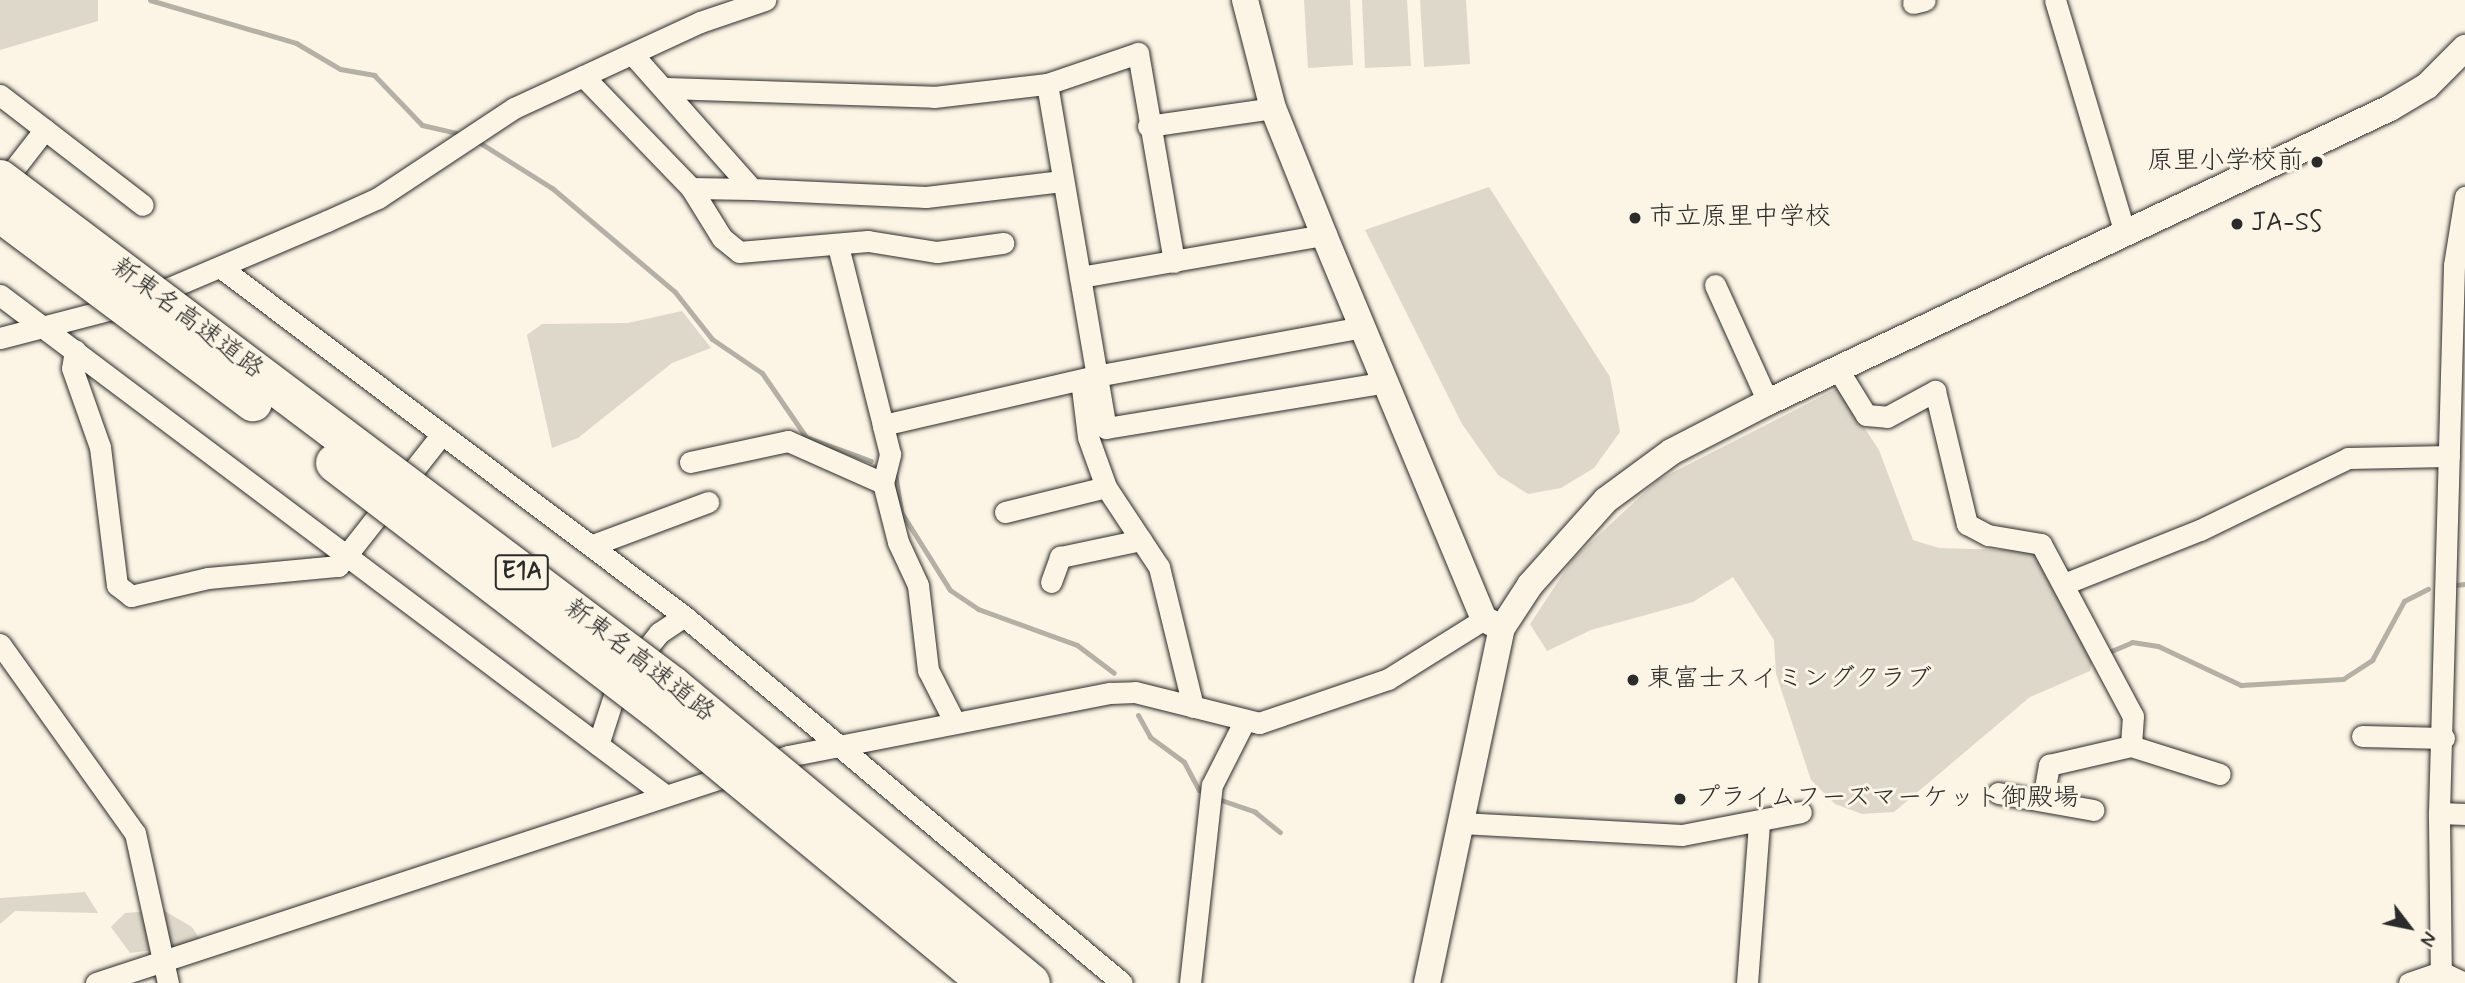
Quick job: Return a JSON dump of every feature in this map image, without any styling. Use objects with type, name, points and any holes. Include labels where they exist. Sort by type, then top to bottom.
[{"type":"highway","name":"新東名高速道路","points":[[0,179],[673,686],[1031,983]]},
{"type":"highway","name":"新東名高速道路","points":[[0,213],[656,709],[987,983]]},
{"type":"street","points":[[0,338],[134,303],[378,198],[485,125],[583,76],[634,56],[700,22],[765,0]]},
{"type":"street","points":[[1245,0],[1273,108],[1386,382],[1493,624],[1461,823],[1427,983]]},
{"type":"street","points":[[2055,0],[2125,233]]},
{"type":"street","points":[[96,983],[165,974],[666,796],[838,745],[953,719],[1110,693],[1193,707],[1244,722],[1259,723],[1388,679],[1493,624],[1606,500],[1671,452],[1838,368],[2390,108],[2427,86],[2465,48]]},
{"type":"street","points":[[667,89],[934,97],[1047,84],[1138,53],[1148,125],[1174,262]]},
{"type":"street","points":[[634,56],[667,89],[751,189]]},
{"type":"street","points":[[583,76],[691,188],[722,238],[739,252],[838,246],[868,241],[937,252],[1003,243]]},
{"type":"street","points":[[1047,84],[1080,277],[1088,378],[1088,437],[1106,486],[1159,567],[1193,707]]},
{"type":"street","points":[[0,95],[143,205]]},
{"type":"street","points":[[1148,125],[1273,108]]},
{"type":"street","points":[[0,187],[45,129]]},
{"type":"street","points":[[691,188],[926,197],[1062,181]]},
{"type":"street","points":[[2441,977],[2439,813],[2444,738],[2449,456],[2458,418],[2454,265],[2465,197]]},
{"type":"street","points":[[1080,277],[1324,235]]},
{"type":"street","points":[[838,246],[890,454],[883,483],[898,542],[918,584],[928,670],[953,719]]},
{"type":"street","points":[[219,267],[593,545],[684,616],[1122,983]]},
{"type":"street","points":[[1715,285],[1768,402]]},
{"type":"street","points":[[0,295],[350,555],[666,796]]},
{"type":"street","points":[[883,425],[1088,378],[1363,327]]},
{"type":"street","points":[[75,350],[72,368],[106,479],[117,586],[131,596],[208,578],[338,566],[350,555],[442,434]]},
{"type":"street","points":[[1838,368],[1866,415],[1887,417],[1935,391],[1967,524],[1988,536],[2041,544],[2133,716],[2131,746]]},
{"type":"street","points":[[1088,378],[1106,428],[1386,382]]},
{"type":"street","points":[[690,462],[788,441],[883,483]]},
{"type":"street","points":[[2064,584],[2200,530],[2348,458],[2449,456]]},
{"type":"street","points":[[1005,512],[1106,486]]},
{"type":"street","points":[[593,545],[708,502]]},
{"type":"street","points":[[1051,582],[1060,557],[1141,540]]},
{"type":"street","points":[[598,744],[617,687],[659,634],[684,616]]},
{"type":"street","points":[[0,644],[135,833],[165,974]]},
{"type":"street","points":[[1190,983],[1212,785],[1244,722]]},
{"type":"street","points":[[2362,736],[2444,738]]},
{"type":"street","points":[[2043,799],[2049,765],[2131,746],[2220,774]]},
{"type":"street","points":[[1998,793],[2093,810]]},
{"type":"street","points":[[1461,823],[1682,835],[1801,812]]},
{"type":"street","points":[[2439,813],[2465,814]]},
{"type":"street","points":[[1747,983],[1759,822]]},
{"type":"street","points":[[2409,983],[2441,977],[2465,983]]},
{"type":"shaded area","points":[[0,0],[98,0],[98,21],[0,50]]},
{"type":"shaded area","points":[[1304,0],[1350,0],[1353,65],[1308,68]]},
{"type":"shaded area","points":[[1362,0],[1407,0],[1411,66],[1365,68]]},
{"type":"shaded area","points":[[1420,0],[1466,0],[1470,64],[1424,67]]},
{"type":"shaded area","points":[[1489,187],[1610,377],[1620,432],[1594,468],[1561,488],[1528,494],[1498,475],[1462,424],[1365,230]]},
{"type":"shaded area","points":[[682,311],[711,348],[672,363],[578,438],[552,448],[527,335],[542,324],[628,323]]},
{"type":"shaded area","points":[[1838,388],[1879,450],[1913,540],[1939,548],[2035,551],[2094,656],[2090,671],[2030,697],[1894,812],[1862,814],[1835,804],[1811,780],[1776,674],[1774,640],[1733,577],[1693,602],[1591,630],[1547,651],[1530,624],[1573,559],[1658,480]]},
{"type":"shaded area","points":[[85,892],[98,913],[15,911],[0,924],[0,898]]},
{"type":"shaded area","points":[[163,910],[192,927],[203,944],[130,953],[111,927],[125,913]]},
{"type":"waterway","points":[[150,0],[296,43],[340,69],[374,75],[422,125],[456,133]]},
{"type":"waterway","points":[[477,141],[552,188],[675,292],[712,339],[762,373],[806,437],[871,461]]},
{"type":"waterway","points":[[895,473],[901,512],[950,590],[978,609],[1077,645],[1114,673]]},
{"type":"waterway","points":[[2456,585],[2465,584]]},
{"type":"waterway","points":[[2109,652],[2132,642],[2158,646],[2241,685],[2343,679],[2372,660],[2404,601],[2428,589]]},
{"type":"waterway","points":[[1138,715],[1150,737],[1184,762],[1199,790]]},
{"type":"waterway","points":[[1221,800],[1255,812],[1280,832]]},
{"type":"place","name":"原里小学校前","points":[[2317,162]]},
{"type":"place","name":"市立原里中学校","points":[[1635,218]]},
{"type":"place","name":"JA-SS","points":[[2237,224]]},
{"type":"place","name":"東富士スイミングクラブ","points":[[1633,680]]},
{"type":"place","name":"プライムフーズマーケット御殿場","points":[[1680,799]]}]
